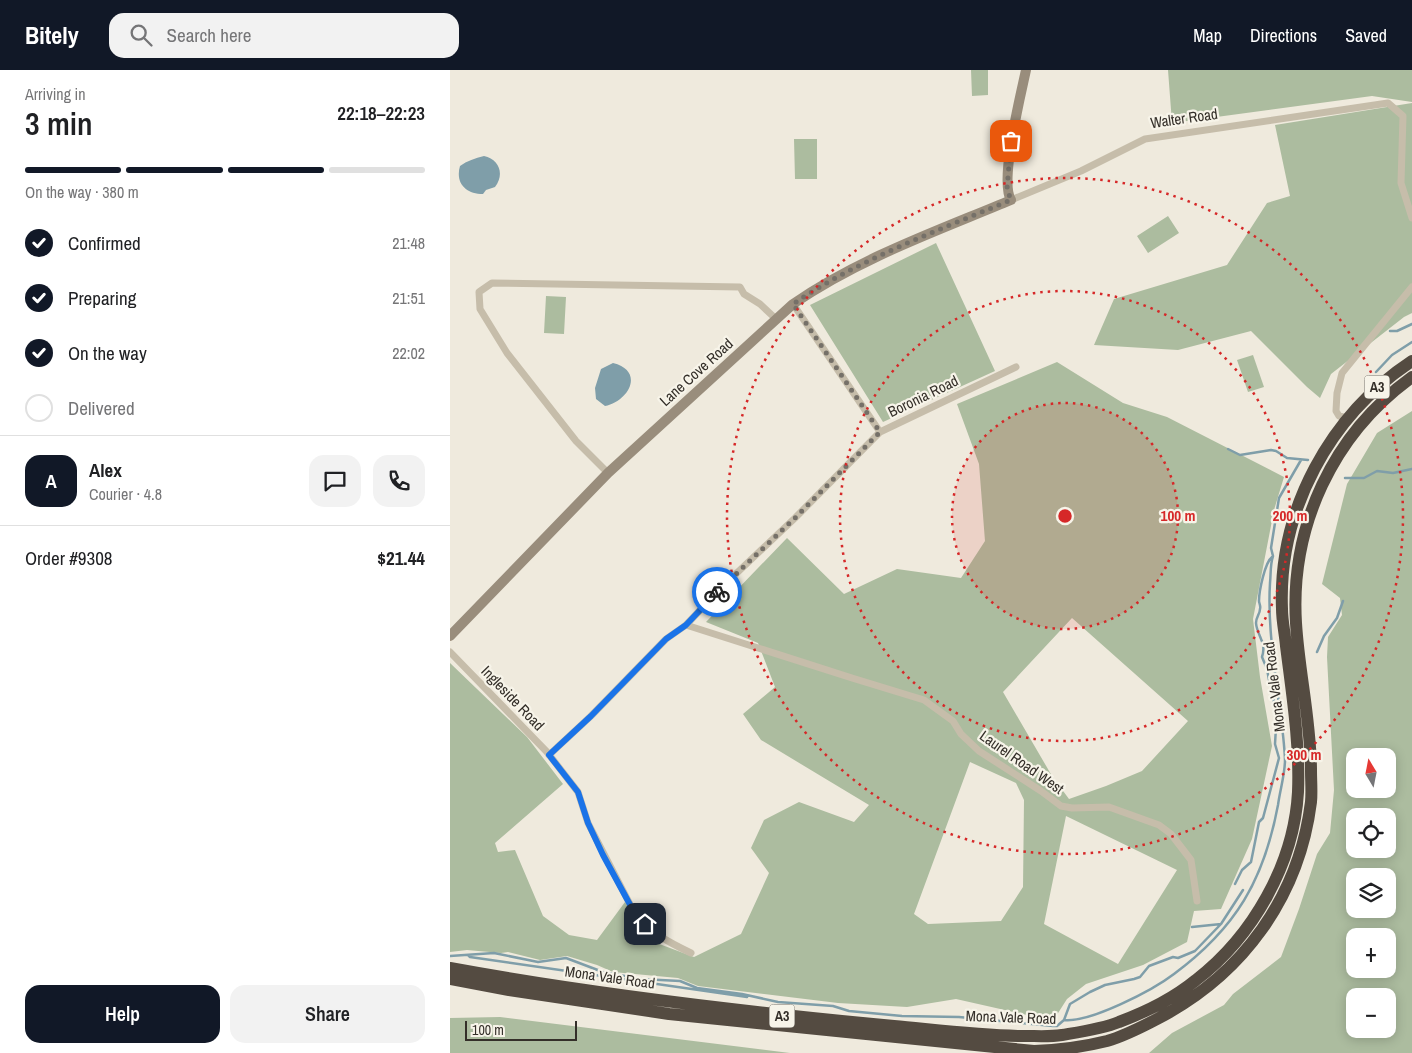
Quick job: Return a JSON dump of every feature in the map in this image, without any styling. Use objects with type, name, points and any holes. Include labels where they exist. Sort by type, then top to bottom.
[{"type":"highway","name":"Mona Vale Road","points":[[450,968],[512,980],[760,1014],[1007,1036],[1058,1036],[1116,1024],[1158,1005],[1196,980],[1224,954],[1248,927],[1273,883],[1290,842],[1298,794],[1298,747],[1282,609],[1283,576],[1288,535],[1300,497],[1321,456],[1348,418],[1374,390],[1412,361]]},
{"type":"highway","name":"Mona Vale Road","points":[[450,979],[509,990],[669,1014],[1034,1052],[1060,1050],[1108,1041],[1135,1031],[1182,1006],[1216,980],[1254,941],[1271,919],[1298,859],[1311,801],[1311,740],[1296,624],[1298,561],[1306,526],[1319,490],[1332,465],[1361,423],[1412,377]]},
{"type":"street","points":[[1011,200],[1007,189],[1011,141],[1026,70]]},
{"type":"street","name":"Walter Road","points":[[1011,200],[1081,171],[1145,139],[1388,103],[1403,116],[1401,183],[1412,218]]},
{"type":"street","name":"Lane Cove Road","points":[[450,636],[608,474],[793,304],[822,284],[853,268],[1011,200]]},
{"type":"street","points":[[608,474],[576,441],[507,353],[480,310],[479,292],[492,283],[740,287],[744,294],[760,304],[776,319]]},
{"type":"street","points":[[1348,418],[1339,416],[1336,411],[1337,393],[1342,373],[1412,287]]},
{"type":"street","points":[[793,304],[880,432]]},
{"type":"street","name":"Boronia Road","points":[[549,755],[591,716],[666,639],[686,625],[722,587],[795,518],[880,432],[1016,366]]},
{"type":"street","name":"Laurel Road West","points":[[686,625],[924,700],[953,721],[961,734],[979,752],[1034,786],[1061,806],[1072,808],[1109,807],[1159,825],[1171,834],[1191,860],[1197,901]]},
{"type":"street","name":"Ingleside Road","points":[[450,652],[549,755],[578,792],[592,831],[634,912],[664,940],[691,953]]},
{"type":"green space","points":[[971,70],[988,70],[988,95],[972,96]]},
{"type":"green space","points":[[1168,70],[1412,70],[1412,102],[1372,96],[1172,123]]},
{"type":"green space","points":[[1412,103],[1412,313],[1404,317],[1331,374],[1320,398],[1251,331],[1178,350],[1094,345],[1114,299],[1227,265],[1267,203],[1290,196],[1275,125]]},
{"type":"green space","points":[[794,139],[817,139],[817,179],[795,179]]},
{"type":"green space","points":[[1168,216],[1179,233],[1148,253],[1137,236]]},
{"type":"green space","points":[[936,243],[995,371],[883,422],[810,305]]},
{"type":"green space","points":[[546,296],[566,297],[564,334],[544,333]]},
{"type":"green space","points":[[1253,355],[1264,387],[1248,392],[1237,360]]},
{"type":"green space","points":[[1057,362],[1123,403],[1167,417],[1284,477],[1274,510],[1253,619],[1260,677],[1272,746],[1252,839],[1221,909],[1194,911],[1187,942],[1143,965],[1086,984],[1067,999],[1053,1021],[956,999],[907,1007],[838,1003],[698,986],[678,978],[613,972],[567,956],[540,960],[508,952],[467,950],[450,952],[450,663],[527,737],[563,784],[495,843],[498,852],[515,850],[543,916],[569,935],[597,940],[625,902],[654,942],[694,957],[741,934],[769,873],[751,848],[764,820],[799,802],[854,822],[869,805],[761,740],[743,714],[775,687],[758,643],[706,622],[787,538],[844,594],[897,569],[961,578],[985,541],[979,464],[957,404]],"holes":[[[1072,618],[1188,721],[1142,771],[1069,799],[1052,776],[1003,692]],[[970,762],[1016,783],[1024,800],[1023,887],[1001,921],[928,924],[914,914]],[[1066,816],[1177,870],[1118,964],[1044,924]]]},
{"type":"green space","points":[[1412,411],[1412,1053],[1149,1053],[1172,1033],[1224,1005],[1233,994],[1281,957],[1317,854],[1330,833],[1334,790],[1327,657],[1328,637],[1342,615],[1340,598],[1322,584],[1347,484],[1377,433]]},
{"type":"green space","points":[[500,1017],[790,1053],[450,1053],[450,1018]]},
{"type":"water","points":[[484,156],[497,164],[500,172],[498,182],[495,187],[486,190],[483,194],[467,190],[459,178],[460,166]]},
{"type":"water","points":[[613,363],[629,372],[630,386],[621,398],[605,406],[596,399],[595,388],[601,369]]},
{"type":"waterway","points":[[1390,331],[1397,331],[1412,324]]},
{"type":"waterway","points":[[1376,372],[1392,355],[1412,342]]},
{"type":"waterway","points":[[1228,449],[1240,455],[1271,450],[1287,458],[1308,460]]},
{"type":"waterway","points":[[1064,1020],[1075,1020],[1121,1004],[1164,981],[1196,957],[1214,939],[1244,900],[1265,857],[1278,805],[1285,765],[1284,740],[1270,620],[1270,583],[1273,556],[1271,548],[1279,498],[1301,460]]},
{"type":"waterway","points":[[1345,478],[1364,478],[1377,471],[1393,473],[1412,469]]},
{"type":"waterway","points":[[1235,884],[1242,870],[1251,862],[1259,822],[1263,818],[1279,758],[1275,744],[1276,727],[1273,692],[1262,657],[1263,643],[1256,623],[1260,611],[1259,596],[1263,577],[1269,560],[1272,557]]},
{"type":"waterway","points":[[1317,652],[1324,636],[1337,618],[1343,601]]},
{"type":"waterway","points":[[450,956],[494,953],[538,962],[566,958],[603,972],[641,979],[680,981],[697,988],[742,994],[778,1002],[833,1006],[849,1011],[902,1016],[959,1017],[1057,1026],[1064,1020],[1070,1004],[1090,992],[1105,985],[1140,977],[1149,966],[1195,951],[1221,924],[1243,890]]},
{"type":"waterway","points":[[1192,927],[1221,924]]},
{"type":"waterway","points":[[468,955],[470,957],[747,997]]},
{"type":"way so far","points":[[717,592],[795,518],[880,432],[793,304],[822,284],[853,268],[1011,200],[1007,189],[1011,141]]},
{"type":"route","points":[[645,924],[634,912],[603,855],[588,823],[578,792],[549,755],[591,716],[666,639],[686,625],[717,592]]}]
